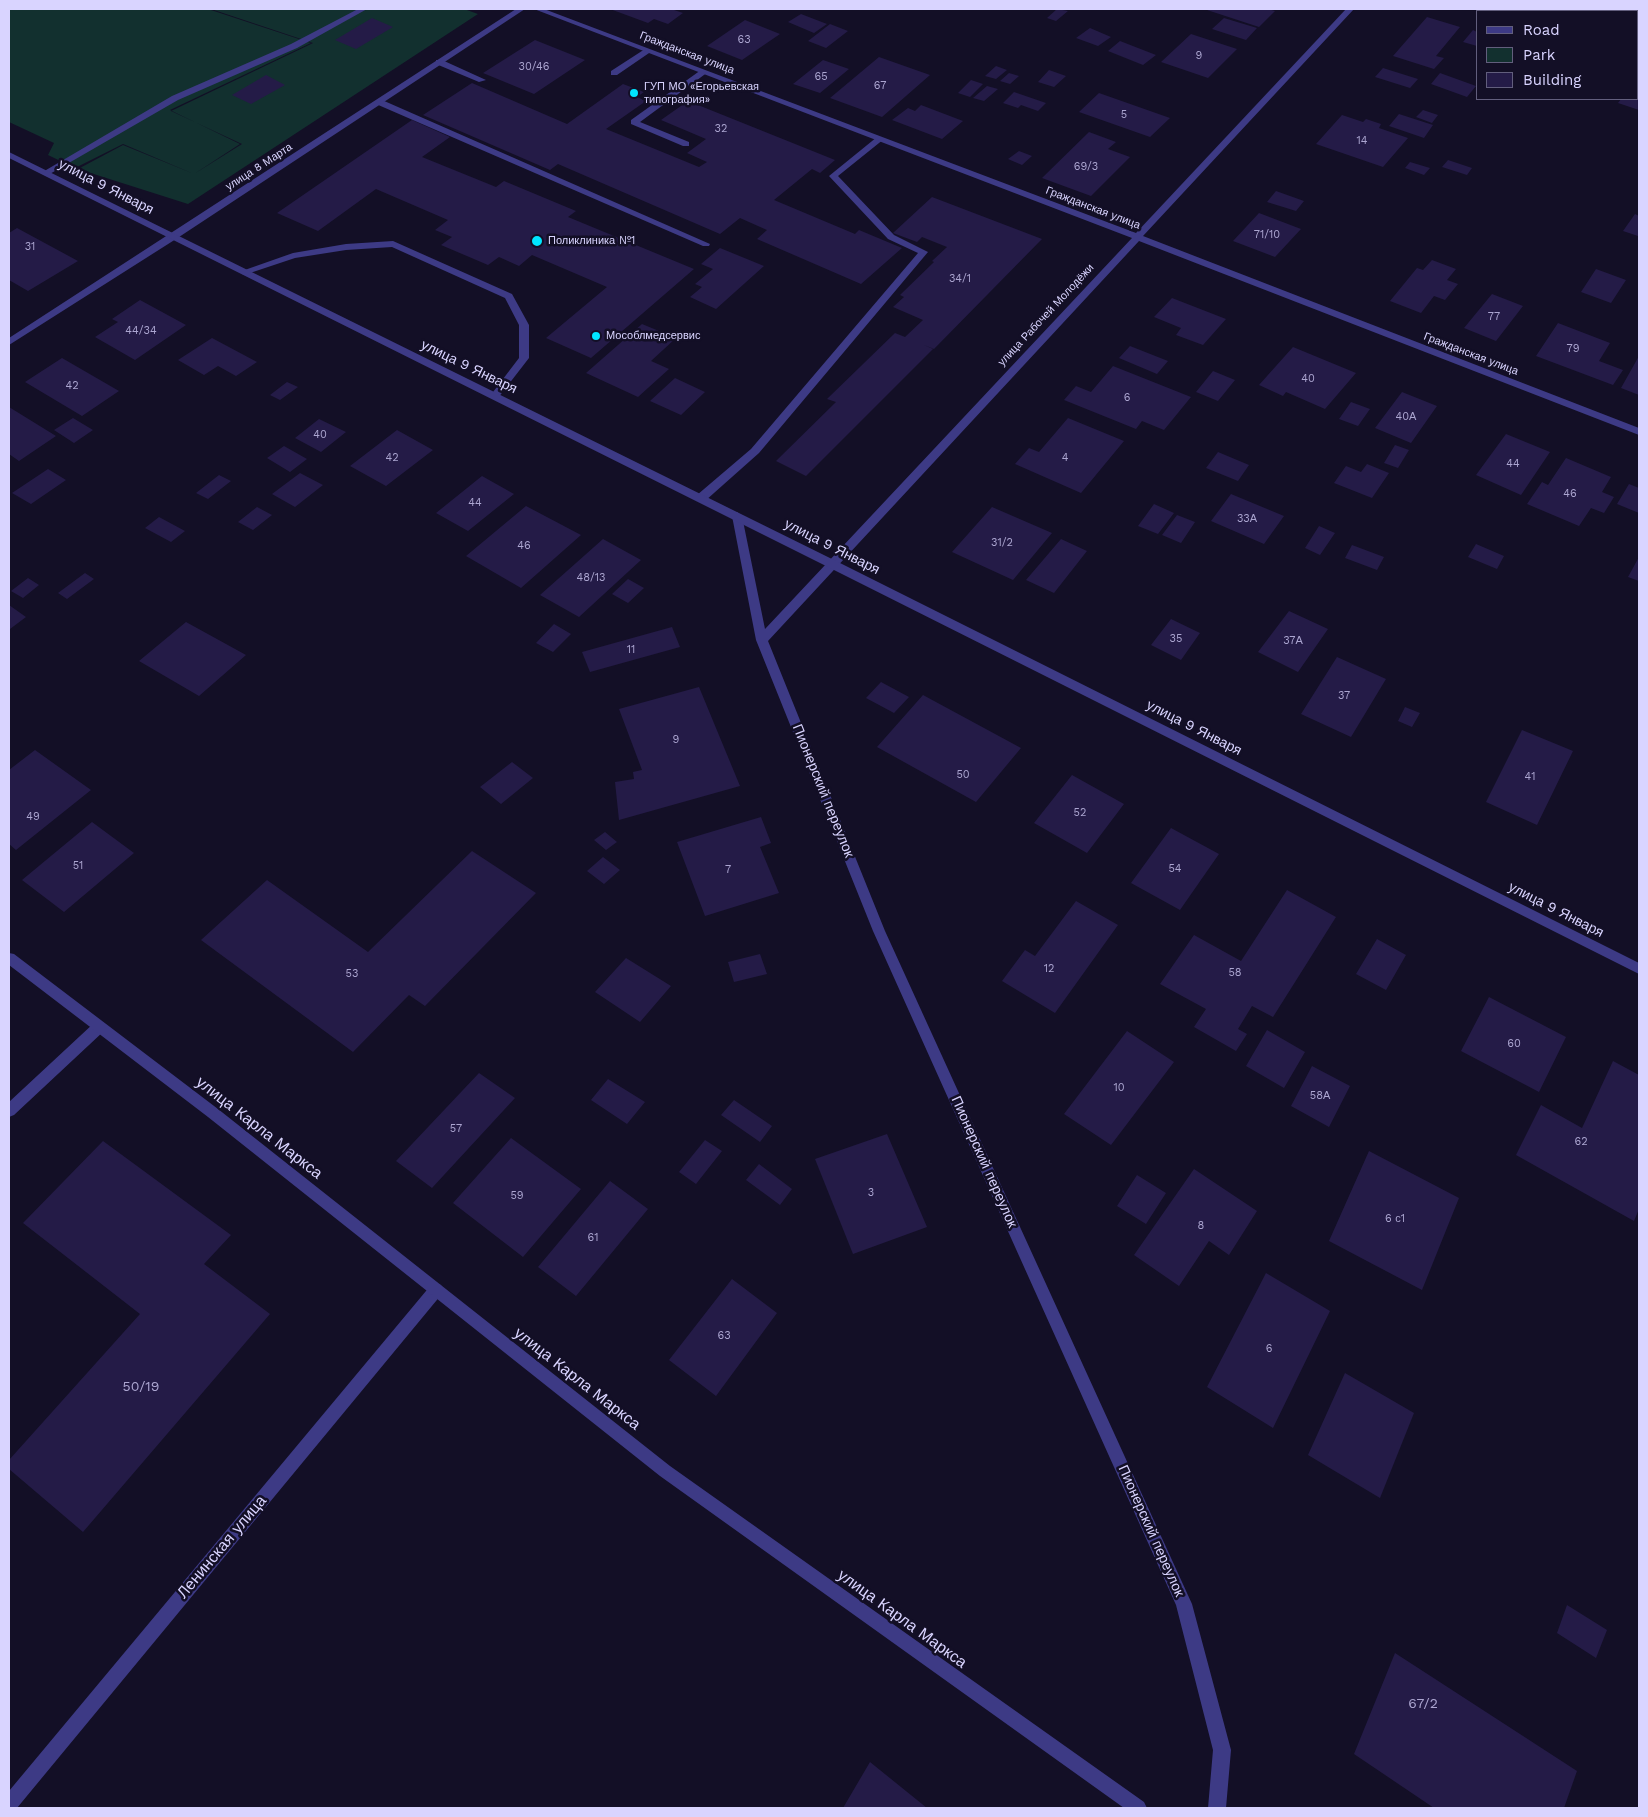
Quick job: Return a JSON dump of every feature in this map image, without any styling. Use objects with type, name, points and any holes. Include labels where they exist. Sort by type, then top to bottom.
[{"type":"street","points":[[45,173],[175,98],[294,46],[363,9]]},
{"type":"street","name":"улица 8 Марта","points":[[9,342],[173,237],[520,9]]},
{"type":"street","name":"Гражданская улица","points":[[538,9],[1137,237],[1639,432]]},
{"type":"street","name":"улица Рабочей Молодёжи","points":[[762,640],[1350,9]]},
{"type":"street","points":[[614,73],[648,51]]},
{"type":"street","points":[[439,62],[482,80]]},
{"type":"street","points":[[686,144],[634,122],[704,72]]},
{"type":"street","points":[[379,102],[706,244]]},
{"type":"street","points":[[701,498],[755,451],[924,252],[891,237],[833,176],[880,139]]},
{"type":"street","name":"улица 9 Января","points":[[9,155],[701,498],[1639,969]]},
{"type":"street","points":[[244,272],[293,256],[346,247],[393,244],[509,296],[524,325],[524,358],[495,396]]},
{"type":"street","name":"Пионерский переулок","points":[[737,516],[762,640],[879,931],[1184,1604],[1222,1750],[1216,1808]]},
{"type":"street","name":"улица Карла Маркса","points":[[9,958],[213,1113],[665,1471],[1138,1808]]},
{"type":"street","points":[[9,1111],[100,1027]]},
{"type":"street","name":"Ленинская улица","points":[[9,1804],[436,1290]]},
{"type":"green space","points":[[9,9],[208,9],[311,43],[170,110],[240,144],[194,174],[123,144],[75,168],[48,155],[54,143],[9,122]]},
{"type":"green space","points":[[211,9],[464,9],[478,14],[188,204],[78,169],[123,145],[194,174],[242,144],[171,111],[313,43]]},
{"type":"building","points":[[610,9],[671,9],[683,13],[668,24],[654,19],[648,23]]},
{"type":"building","points":[[1057,9],[1068,11],[1056,21],[1047,18]]},
{"type":"building","points":[[1204,9],[1268,9],[1275,11],[1259,27]]},
{"type":"building","points":[[1597,9],[1633,9],[1632,10]]},
{"type":"building","points":[[801,14],[827,24],[814,33],[788,22]]},
{"type":"building","points":[[1427,17],[1460,27],[1436,56],[1444,58],[1434,69],[1393,56]]},
{"type":"building","points":[[372,18],[393,27],[356,49],[335,40]]},
{"type":"building","points":[[1224,18],[1257,28],[1246,40],[1212,29]]},
{"type":"building","points":[[745,20],[780,34],[742,60],[707,46]]},
{"type":"building","points":[[830,24],[848,31],[826,48],[808,41]]},
{"type":"building","points":[[1090,28],[1111,37],[1098,46],[1076,38]]},
{"type":"building","points":[[1473,30],[1476,32],[1476,46],[1463,42]]},
{"type":"building","points":[[1191,34],[1237,49],[1208,78],[1161,62]]},
{"type":"building","points":[[535,40],[585,60],[534,94],[483,73]]},
{"type":"building","points":[[1120,41],[1156,55],[1143,65],[1108,51]]},
{"type":"building","points":[[879,57],[930,75],[882,117],[830,98]]},
{"type":"building","points":[[823,60],[849,69],[820,93],[793,84]]},
{"type":"building","points":[[996,66],[1007,70],[996,79],[985,76]]},
{"type":"building","points":[[1383,68],[1418,79],[1410,88],[1375,77]]},
{"type":"building","points":[[1049,70],[1066,76],[1054,87],[1038,82]]},
{"type":"building","points":[[1009,73],[1019,76],[1010,84],[1000,81]]},
{"type":"building","points":[[1440,73],[1476,86],[1467,97],[1431,84]]},
{"type":"building","points":[[266,75],[285,85],[251,104],[232,95]]},
{"type":"building","points":[[971,80],[983,84],[970,97],[958,93]]},
{"type":"building","points":[[472,83],[567,124],[623,84],[644,92],[637,97],[646,101],[606,129],[699,167],[707,162],[687,153],[706,139],[661,120],[688,101],[835,160],[820,173],[812,169],[774,200],[855,234],[859,230],[902,248],[861,284],[757,239],[767,230],[740,218],[720,234],[558,164],[550,170],[423,115]]},
{"type":"building","points":[[987,86],[998,89],[984,101],[973,98]]},
{"type":"building","points":[[1639,87],[1639,110],[1618,103],[1620,100],[1638,100]]},
{"type":"building","points":[[1014,92],[1046,103],[1038,111],[1021,105],[1018,108],[1003,103]]},
{"type":"building","points":[[1099,93],[1170,118],[1150,137],[1079,112]]},
{"type":"building","points":[[921,105],[963,121],[942,139],[892,120],[908,108],[915,111]]},
{"type":"building","points":[[1423,110],[1438,115],[1432,123],[1416,117]]},
{"type":"building","points":[[1399,114],[1433,125],[1424,138],[1389,126]]},
{"type":"building","points":[[1342,115],[1363,122],[1366,119],[1381,124],[1379,128],[1408,138],[1383,167],[1316,144]]},
{"type":"building","name":"Поликлиника №1","points":[[412,120],[450,137],[422,157],[496,187],[504,181],[576,211],[568,217],[694,269],[591,358],[546,338],[607,287],[532,255],[519,266],[499,257],[488,265],[441,245],[452,237],[435,230],[448,220],[376,189],[318,231],[277,213]]},
{"type":"building","points":[[1089,132],[1116,142],[1108,149],[1130,157],[1091,196],[1042,178]]},
{"type":"building","points":[[1019,151],[1032,156],[1022,165],[1008,159]]},
{"type":"building","points":[[1448,160],[1472,168],[1467,175],[1442,167]]},
{"type":"building","points":[[1410,162],[1430,168],[1424,175],[1405,168]]},
{"type":"building","points":[[1276,191],[1304,201],[1296,211],[1267,202]]},
{"type":"building","points":[[932,197],[1042,239],[934,349],[924,345],[933,349],[806,476],[776,461],[836,402],[827,399],[895,333],[905,337],[923,320],[893,307],[904,297],[900,295],[947,247],[922,237],[917,242],[893,233]]},
{"type":"building","points":[[1259,213],[1301,229],[1275,257],[1233,241]]},
{"type":"building","points":[[1635,214],[1639,216],[1638,236],[1623,231]]},
{"type":"building","points":[[17,228],[78,261],[28,291],[9,280],[9,233]]},
{"type":"building","points":[[720,248],[764,266],[716,309],[690,297],[702,287],[695,284],[713,269],[701,264]]},
{"type":"building","points":[[1432,260],[1456,269],[1447,280],[1458,284],[1445,300],[1434,296],[1421,313],[1390,301],[1417,268],[1423,270]]},
{"type":"building","points":[[1596,269],[1626,280],[1611,303],[1581,292]]},
{"type":"building","points":[[1492,294],[1523,306],[1496,341],[1464,328]]},
{"type":"building","points":[[1172,298],[1226,319],[1203,345],[1176,335],[1181,328],[1154,317]]},
{"type":"building","points":[[140,300],[186,325],[135,360],[95,337],[118,322],[112,319]]},
{"type":"building","points":[[1558,323],[1610,343],[1599,361],[1623,370],[1613,385],[1536,356]]},
{"type":"building","points":[[642,324],[676,338],[651,361],[669,369],[638,397],[586,373]]},
{"type":"building","points":[[212,338],[257,362],[236,376],[218,366],[204,375],[178,360]]},
{"type":"building","points":[[1130,346],[1168,361],[1157,374],[1119,358]]},
{"type":"building","points":[[1293,347],[1356,373],[1325,409],[1286,392],[1283,396],[1259,385]]},
{"type":"building","points":[[1639,356],[1639,395],[1621,388]]},
{"type":"building","points":[[62,358],[119,391],[82,416],[25,382]]},
{"type":"building","points":[[1113,366],[1191,397],[1164,430],[1142,421],[1136,429],[1064,400],[1076,386],[1091,392]]},
{"type":"building","points":[[1213,371],[1235,380],[1218,401],[1196,392]]},
{"type":"building","points":[[675,378],[705,392],[681,415],[650,401]]},
{"type":"building","points":[[287,382],[298,387],[280,400],[270,395]]},
{"type":"building","points":[[1402,392],[1437,406],[1411,443],[1375,428]]},
{"type":"building","points":[[1351,402],[1370,409],[1358,426],[1339,419]]},
{"type":"building","points":[[9,407],[56,436],[19,461],[9,454]]},
{"type":"building","points":[[73,418],[93,430],[74,443],[54,430]]},
{"type":"building","points":[[1068,418],[1124,441],[1081,493],[1015,464],[1029,448],[1039,452]]},
{"type":"building","points":[[319,419],[346,432],[321,452],[295,438]]},
{"type":"building","points":[[397,430],[433,450],[386,486],[350,466]]},
{"type":"building","points":[[1506,434],[1550,452],[1521,495],[1476,475]]},
{"type":"building","points":[[1395,445],[1409,450],[1398,468],[1384,463]]},
{"type":"building","points":[[284,446],[307,459],[290,472],[267,458]]},
{"type":"building","points":[[1218,452],[1249,465],[1238,481],[1206,468]]},
{"type":"building","points":[[1566,458],[1611,477],[1602,492],[1614,497],[1604,513],[1591,508],[1579,526],[1527,504],[1542,482],[1548,485]]},
{"type":"building","points":[[1367,464],[1389,473],[1372,498],[1334,483],[1346,466],[1361,472]]},
{"type":"building","points":[[48,469],[66,480],[31,504],[12,493]]},
{"type":"building","points":[[300,473],[323,485],[295,507],[272,494]]},
{"type":"building","points":[[219,475],[231,481],[208,499],[196,493]]},
{"type":"building","points":[[482,476],[514,494],[468,531],[436,513]]},
{"type":"building","points":[[1629,484],[1639,488],[1639,513],[1617,504]]},
{"type":"building","points":[[1231,494],[1284,516],[1264,544],[1211,521]]},
{"type":"building","points":[[1154,504],[1174,513],[1158,534],[1138,526]]},
{"type":"building","points":[[526,506],[581,535],[521,588],[466,556]]},
{"type":"building","points":[[257,507],[272,515],[253,530],[238,522]]},
{"type":"building","points":[[992,507],[1052,533],[1013,580],[952,552]]},
{"type":"building","points":[[1177,515],[1195,522],[1181,543],[1162,535]]},
{"type":"building","points":[[159,517],[185,531],[171,542],[145,528]]},
{"type":"building","points":[[1319,526],[1335,533],[1320,555],[1305,548]]},
{"type":"building","points":[[603,539],[641,560],[579,617],[540,595]]},
{"type":"building","points":[[1061,539],[1087,551],[1054,593],[1026,580]]},
{"type":"building","points":[[1476,544],[1504,556],[1497,569],[1468,557]]},
{"type":"building","points":[[1352,545],[1384,557],[1377,570],[1345,558]]},
{"type":"building","points":[[1639,557],[1639,581],[1628,577]]},
{"type":"building","points":[[85,573],[94,579],[67,599],[58,593]]},
{"type":"building","points":[[28,578],[39,585],[23,598],[11,591]]},
{"type":"building","points":[[628,579],[644,588],[628,603],[612,594]]},
{"type":"building","points":[[9,605],[26,617],[10,629],[9,628]]},
{"type":"building","points":[[1289,611],[1328,629],[1298,672],[1258,652]]},
{"type":"building","points":[[1171,619],[1200,633],[1181,660],[1151,645]]},
{"type":"building","points":[[186,622],[246,655],[199,696],[139,661]]},
{"type":"building","points":[[554,624],[571,634],[553,652],[536,643]]},
{"type":"building","points":[[672,627],[680,647],[590,672],[582,652]]},
{"type":"building","points":[[1337,657],[1386,679],[1351,737],[1301,714]]},
{"type":"building","points":[[881,682],[909,697],[894,713],[866,698]]},
{"type":"building","points":[[699,687],[740,786],[619,820],[615,782],[634,779],[633,772],[642,770],[619,709]]},
{"type":"building","points":[[923,695],[1021,748],[976,802],[877,747]]},
{"type":"building","points":[[1405,707],[1420,713],[1412,727],[1398,721]]},
{"type":"building","points":[[1522,730],[1573,751],[1537,825],[1486,802]]},
{"type":"building","points":[[35,750],[91,790],[16,850],[9,844],[9,770]]},
{"type":"building","points":[[512,762],[533,778],[501,804],[480,787]]},
{"type":"building","points":[[1072,775],[1124,804],[1087,853],[1034,823]]},
{"type":"building","points":[[761,817],[771,843],[760,847],[779,893],[705,916],[677,842]]},
{"type":"building","points":[[92,822],[134,853],[64,912],[22,880]]},
{"type":"building","points":[[1171,828],[1219,854],[1180,910],[1131,883]]},
{"type":"building","points":[[605,832],[617,842],[606,850],[594,840]]},
{"type":"building","points":[[472,851],[536,893],[425,1006],[409,995],[353,1052],[201,940],[267,880],[368,952]]},
{"type":"building","points":[[603,857],[620,870],[604,884],[587,871]]},
{"type":"building","points":[[1287,890],[1336,917],[1273,1017],[1252,1006],[1238,1029],[1247,1034],[1236,1051],[1194,1027],[1206,1009],[1160,984],[1194,935],[1241,961]]},
{"type":"building","points":[[1076,901],[1118,925],[1055,1013],[1002,981],[1025,950],[1035,956]]},
{"type":"building","points":[[1377,939],[1406,955],[1386,990],[1356,974]]},
{"type":"building","points":[[760,954],[767,974],[734,982],[728,962]]},
{"type":"building","points":[[626,958],[671,986],[640,1022],[595,992]]},
{"type":"building","points":[[1489,997],[1566,1037],[1539,1092],[1461,1051]]},
{"type":"building","points":[[1267,1030],[1305,1052],[1284,1088],[1246,1066]]},
{"type":"building","points":[[1127,1031],[1174,1062],[1111,1145],[1064,1114]]},
{"type":"building","points":[[1613,1061],[1639,1075],[1639,1209],[1634,1221],[1516,1155],[1541,1105],[1582,1128]]},
{"type":"building","points":[[1312,1066],[1350,1086],[1329,1127],[1291,1106]]},
{"type":"building","points":[[479,1073],[515,1098],[432,1188],[396,1161]]},
{"type":"building","points":[[608,1079],[645,1102],[627,1124],[591,1100]]},
{"type":"building","points":[[734,1100],[772,1126],[760,1142],[721,1115]]},
{"type":"building","points":[[887,1134],[927,1227],[853,1254],[815,1159]]},
{"type":"building","points":[[511,1138],[581,1189],[523,1257],[453,1203]]},
{"type":"building","points":[[705,1140],[722,1151],[696,1184],[679,1172]]},
{"type":"building","points":[[103,1141],[231,1235],[204,1264],[270,1314],[83,1532],[9,1469],[9,1460],[140,1314],[23,1223]]},
{"type":"building","points":[[1369,1151],[1459,1198],[1422,1290],[1329,1241]]},
{"type":"building","points":[[759,1164],[792,1189],[780,1205],[746,1180]]},
{"type":"building","points":[[1194,1169],[1257,1211],[1229,1255],[1209,1241],[1179,1286],[1134,1255]]},
{"type":"building","points":[[1137,1175],[1166,1193],[1146,1224],[1117,1206]]},
{"type":"building","points":[[610,1181],[648,1209],[576,1296],[538,1267]]},
{"type":"building","points":[[1266,1273],[1330,1311],[1273,1428],[1207,1387]]},
{"type":"building","points":[[732,1279],[777,1313],[716,1396],[669,1360]]},
{"type":"building","points":[[1345,1373],[1414,1413],[1380,1498],[1308,1455]]},
{"type":"building","points":[[1567,1605],[1607,1630],[1596,1658],[1557,1633]]},
{"type":"building","points":[[1395,1653],[1577,1771],[1564,1808],[1434,1808],[1354,1754]]},
{"type":"building","points":[[870,1762],[927,1808],[843,1808]]},
{"type":"place","name":"ГУП МО «Егорьевская типография»","points":[[634,93]]},
{"type":"place","name":"Поликлиника №1","points":[[537,241]]},
{"type":"place","name":"Мособлмедсервис","points":[[596,336]]}]
